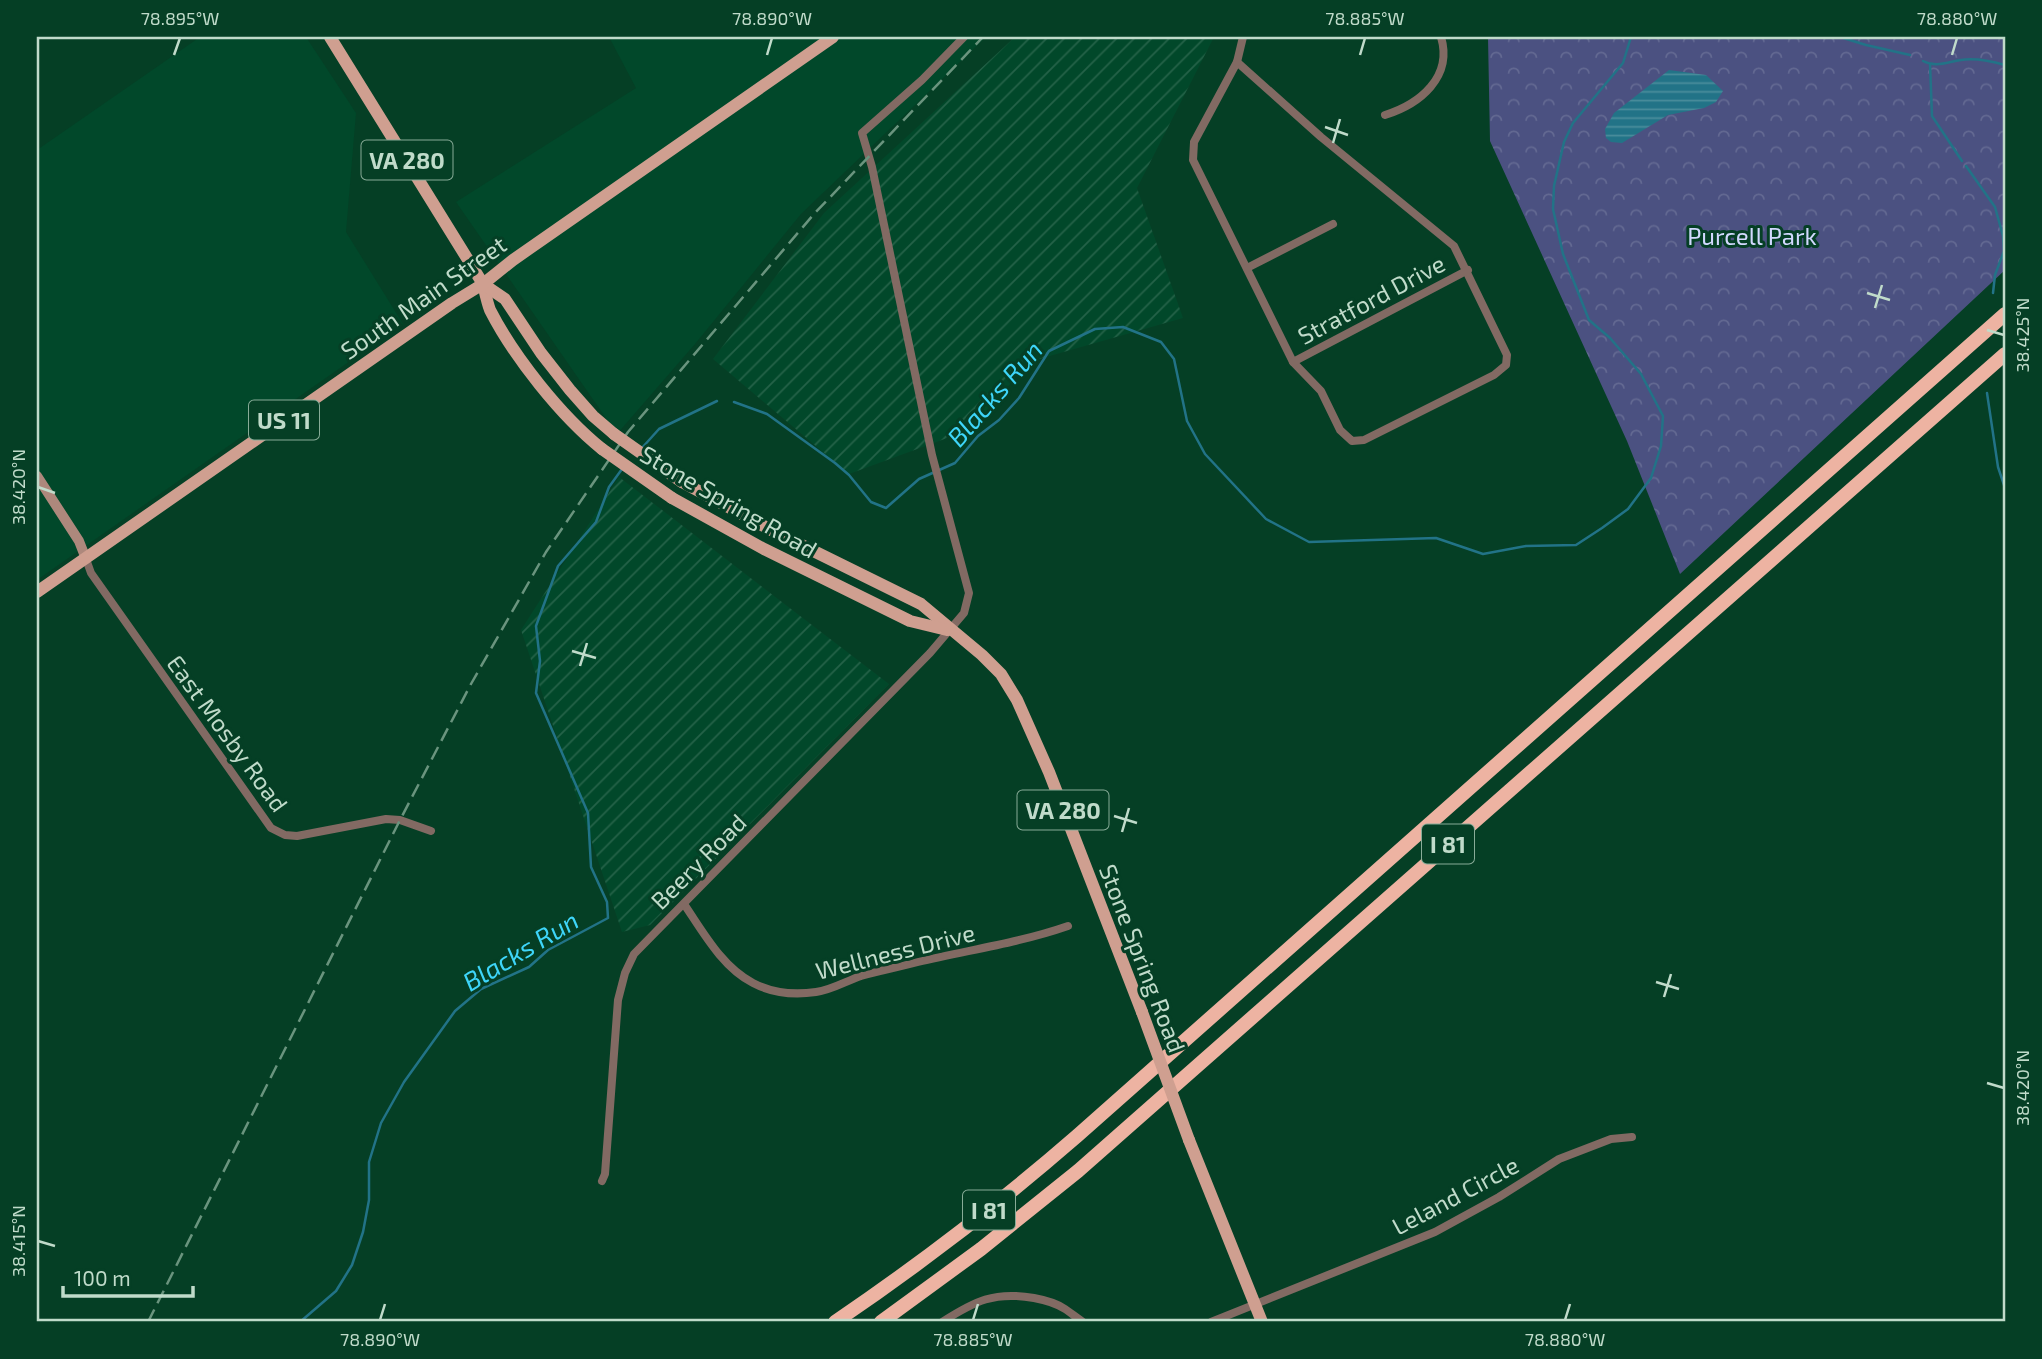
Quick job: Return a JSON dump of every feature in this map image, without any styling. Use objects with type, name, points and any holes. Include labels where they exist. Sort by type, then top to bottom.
[{"type":"highway","name":"I 81","points":[[835,1322],[969,1226],[1077,1136],[2005,314]]},
{"type":"highway","name":"I 81","points":[[881,1322],[981,1250],[1078,1171],[2005,354]]},
{"type":"main road","name":"Stone Spring Road","points":[[330,37],[483,284],[489,308],[525,364],[579,430],[672,498],[764,549],[911,621],[950,631]]},
{"type":"main road","name":"South Main Street","points":[[37,592],[483,284],[513,260],[833,37]]},
{"type":"main road","name":"Stone Spring Road","points":[[483,284],[505,299],[570,390],[593,416],[614,434],[682,482],[773,531],[921,604],[1001,674],[1017,699],[1049,772],[1189,1140],[1262,1322]]},
{"type":"main road","points":[[37,476],[79,541],[86,559]]},
{"type":"street","points":[[950,631],[964,612],[969,593],[932,455],[862,133],[964,37]]},
{"type":"street","points":[[1237,62],[1321,137],[1454,246],[1507,355],[1506,365],[1494,374],[1364,440],[1352,441],[1340,430],[1321,391],[1293,362],[1192,155],[1194,142],[1237,62],[1243,37]]},
{"type":"street","points":[[1385,115],[1412,103],[1436,81],[1444,58],[1441,37]]},
{"type":"street","points":[[1247,268],[1333,225]]},
{"type":"street","name":"Stratford Drive","points":[[1293,362],[1468,270]]},
{"type":"street","name":"East Mosby Road","points":[[86,559],[91,573],[263,820],[272,829],[285,835],[297,836],[392,819],[431,831]]},
{"type":"street","name":"Beery Road","points":[[601,1181],[605,1174],[613,1046],[621,986],[637,950],[891,695],[950,631]]},
{"type":"street","name":"Wellness Drive","points":[[684,904],[715,949],[737,973],[754,984],[773,991],[794,994],[818,992],[860,977],[920,961],[1027,940],[1068,926]]},
{"type":"street","name":"Leland Circle","points":[[1211,1322],[1435,1232],[1499,1197],[1559,1159],[1611,1139],[1632,1138]]},
{"type":"street","points":[[942,1322],[985,1298],[1011,1295],[1047,1301],[1064,1308],[1083,1322]]},
{"type":"shaded area","points":[[200,37],[306,37],[356,113],[346,232],[403,324],[37,580],[37,150]]},
{"type":"shaded area","points":[[609,37],[986,37],[801,214],[617,434],[456,202],[636,88]]},
{"type":"shaded area","points":[[1015,37],[1214,37],[1137,188],[1183,318],[1025,363],[980,426],[849,474],[713,359],[824,213]]},
{"type":"shaded area","points":[[1669,70],[1706,75],[1723,91],[1716,102],[1704,108],[1668,115],[1622,143],[1611,142],[1606,138],[1605,129],[1614,113]]},
{"type":"shaded area","points":[[619,477],[889,684],[650,925],[622,932],[521,630]]},
{"type":"green space","name":"Purcell Park","points":[[1488,37],[2005,37],[2005,270],[1680,574],[1627,441],[1490,141]]},
{"type":"waterway","name":"Blacks Run","points":[[734,402],[767,414],[835,463],[849,475],[871,502],[886,508],[919,479],[955,463],[978,436],[999,420],[1019,398],[1049,351],[1095,329],[1123,327],[1161,342],[1174,359],[1187,421],[1205,454],[1266,519],[1309,542],[1436,538],[1483,554],[1526,546],[1576,545],[1628,509],[1651,478],[1661,446],[1663,416],[1641,374],[1610,338],[1589,320],[1563,254],[1553,209],[1554,186],[1564,142],[1573,123],[1623,63],[1631,37]]},
{"type":"waterway","points":[[1840,37],[1910,55]]},
{"type":"waterway","points":[[1923,61],[1937,64],[1972,59],[2005,65]]},
{"type":"waterway","points":[[1930,64],[1932,116],[1962,161]]},
{"type":"waterway","points":[[1966,166],[1995,207],[2003,236],[2004,251],[1995,275],[1993,293]]},
{"type":"waterway","points":[[1987,393],[1998,467],[2005,488]]},
{"type":"waterway","name":"Blacks Run","points":[[641,449],[659,429],[717,401]]},
{"type":"waterway","name":"Blacks Run","points":[[300,1322],[336,1291],[352,1265],[363,1232],[369,1200],[369,1162],[381,1123],[404,1082],[455,1011],[481,989],[529,967],[548,950],[608,918],[607,902],[591,867],[588,813],[536,693],[540,661],[536,626],[558,566],[596,522],[609,487],[622,469]]},
{"type":"railway","points":[[148,1322],[400,820],[471,684],[546,552],[628,432],[814,214],[983,37]]}]
